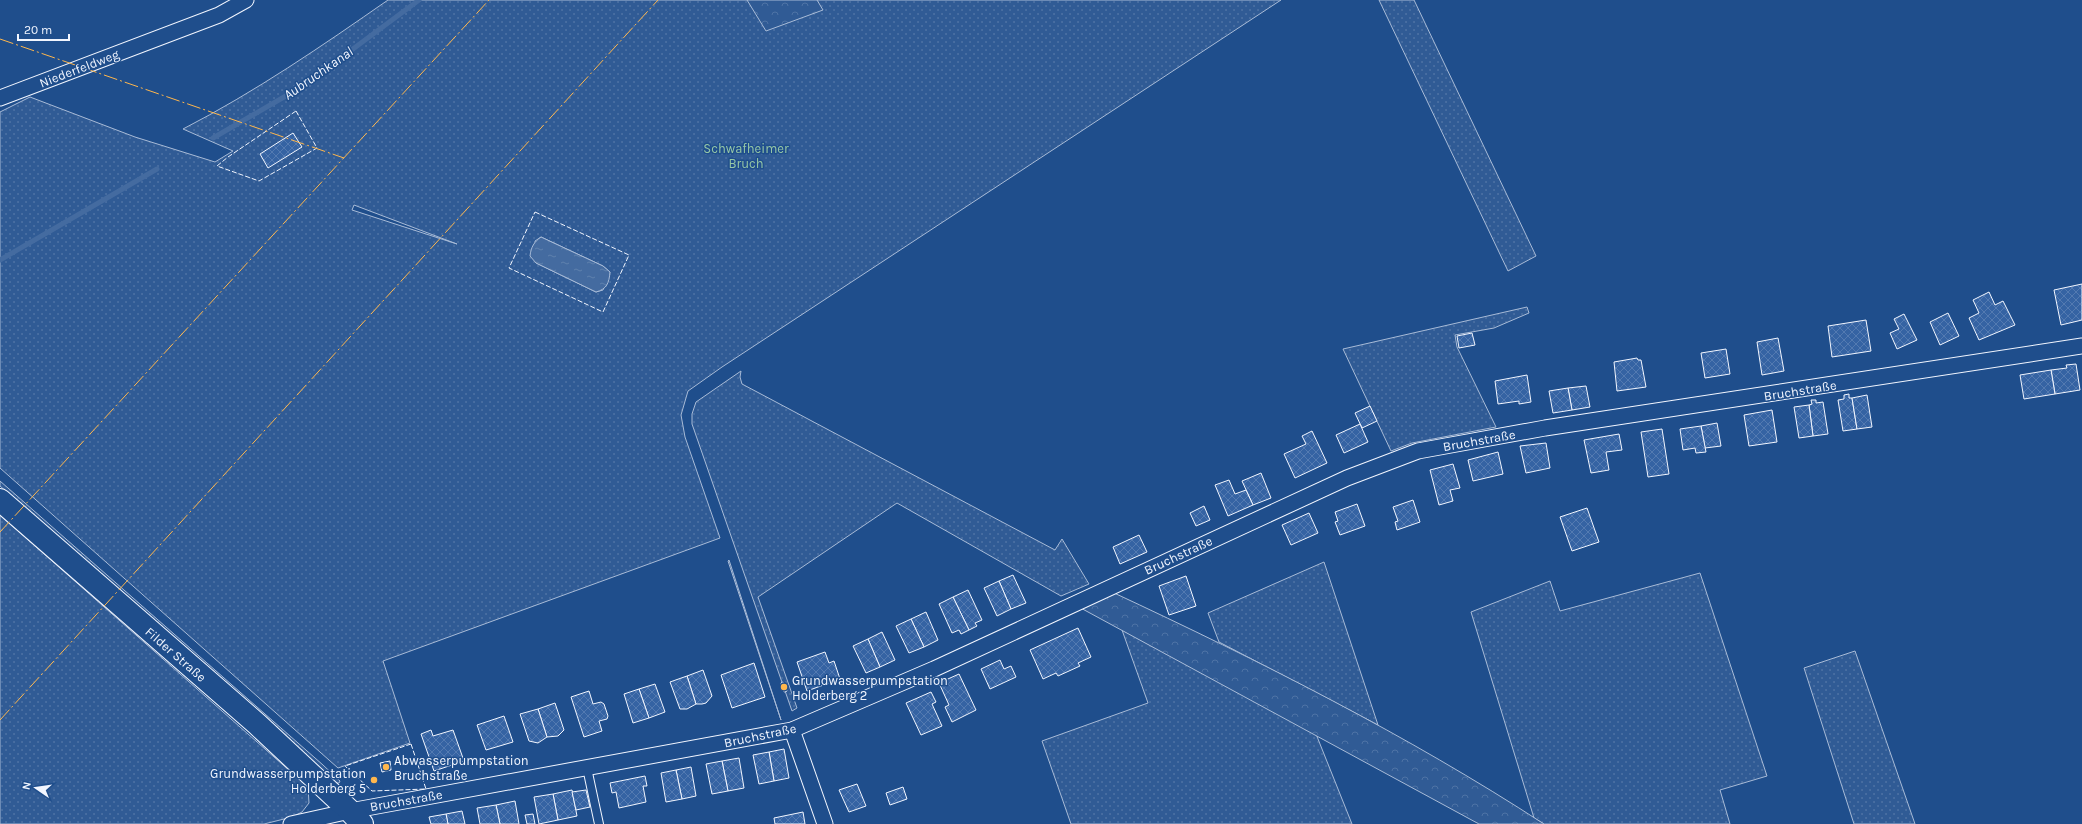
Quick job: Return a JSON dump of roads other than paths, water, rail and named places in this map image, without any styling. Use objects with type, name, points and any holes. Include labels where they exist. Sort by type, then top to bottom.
[{"type":"street","name":"Niederfeldweg","points":[[0,98],[219,15],[246,0]]},
{"type":"street","name":"Bruchstraße","points":[[291,824],[356,817],[587,768],[792,730],[934,669],[1340,481],[1418,451],[1545,428],[2082,346]]},
{"type":"street","name":"Filder Straße","points":[[0,500],[257,724],[356,817]]},
{"type":"street","points":[[792,730],[825,824]]},
{"type":"lane","points":[[587,768],[598,824]]},
{"type":"water","points":[[541,237],[603,266],[610,272],[607,285],[603,289],[596,292],[536,263],[530,256],[530,253],[533,245]]},
{"type":"waterway","name":"Aubruchkanal","points":[[213,138],[303,86],[419,0]]},
{"type":"waterway","name":"Aubruchkanal","points":[[0,260],[157,169]]},
{"type":"place","name":"Grundwasserpumpstation Holderberg 2","points":[[784,687]]},
{"type":"place","name":"Abwasserpumpstation Bruchstraße","points":[[386,767]]},
{"type":"place","name":"Grundwasserpumpstation Holderberg 5","points":[[374,780]]},
{"type":"park label","name":"Schwafheimer Bruch","points":[[746,156]]}]
